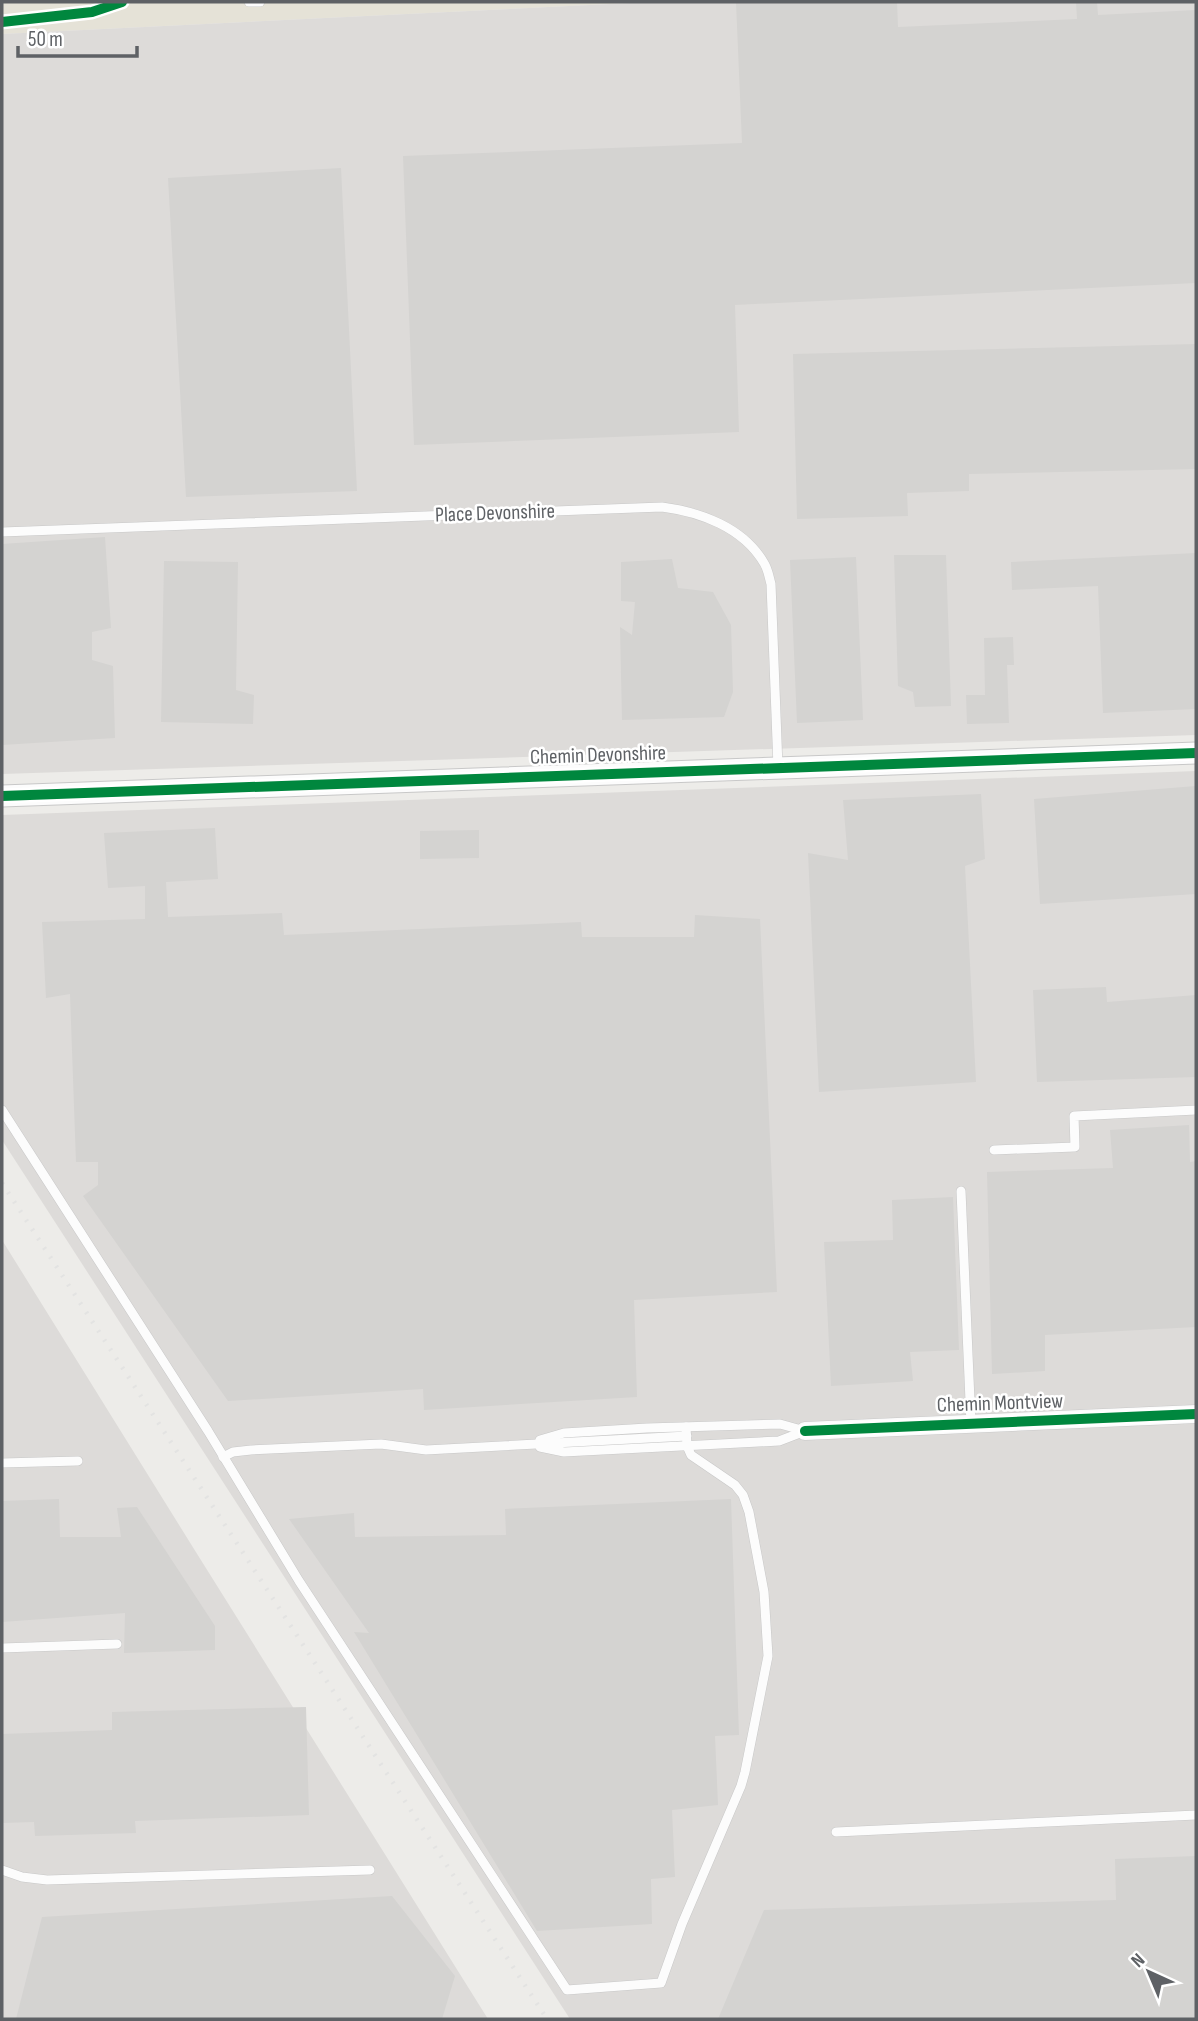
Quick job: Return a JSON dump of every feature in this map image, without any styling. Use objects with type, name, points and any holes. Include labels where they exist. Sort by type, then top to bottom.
[{"type":"street","name":"Chemin Devonshire","points":[[2,796],[1196,753]]},
{"type":"street","name":"Chemin Montview","points":[[806,1431],[1196,1414]]},
{"type":"lane","points":[[249,2],[260,2]]},
{"type":"lane","name":"Place Devonshire","points":[[2,532],[662,507],[684,510],[722,524],[755,550],[765,565],[771,584],[778,768]]},
{"type":"lane","points":[[2,1110],[299,1581],[566,1990],[661,1983],[681,1924],[745,1772],[767,1664],[764,1592],[749,1512],[743,1495],[735,1485],[691,1455],[687,1436]]},
{"type":"lane","points":[[994,1150],[1074,1147],[1074,1116],[1196,1110]]},
{"type":"lane","points":[[961,1191],[971,1424]]},
{"type":"lane","points":[[527,1444],[564,1452],[780,1424],[806,1431]]},
{"type":"lane","points":[[223,1457],[233,1452],[251,1450],[381,1444],[426,1450],[527,1444],[564,1433],[779,1441],[806,1431]]},
{"type":"lane","points":[[2,1464],[78,1461]]},
{"type":"lane","points":[[2,1648],[117,1644]]},
{"type":"lane","points":[[836,1832],[1196,1815]]},
{"type":"lane","points":[[2,1870],[47,1880],[370,1870]]},
{"type":"shaded area","points":[[2,2],[650,2],[2,34]]},
{"type":"shaded area","points":[[650,2],[1196,2],[1196,735],[2,774],[2,34]]},
{"type":"shaded area","points":[[1196,771],[1196,2019],[570,2019],[2,1140],[2,815]]},
{"type":"shaded area","points":[[2,1240],[194,1549],[488,2019],[2,2019]]},
{"type":"building","points":[[736,2],[897,2],[898,27],[1077,19],[1076,2],[1097,2],[1098,15],[1196,10],[1196,283],[735,305],[739,432],[414,445],[403,156],[742,143]]},
{"type":"building","points":[[341,168],[357,491],[186,497],[168,178]]},
{"type":"building","points":[[1196,344],[1196,469],[969,474],[969,491],[907,493],[908,516],[797,519],[793,354]]},
{"type":"building","points":[[105,537],[111,628],[92,632],[92,660],[113,666],[115,738],[2,745],[2,544]]},
{"type":"building","points":[[1196,553],[1196,709],[1103,713],[1098,586],[1012,590],[1011,562]]},
{"type":"building","points":[[894,555],[946,555],[951,706],[915,707],[913,692],[898,686]]},
{"type":"building","points":[[856,557],[863,720],[797,723],[790,560]]},
{"type":"building","points":[[672,559],[678,588],[713,592],[731,625],[733,692],[724,717],[622,720],[620,627],[632,635],[635,602],[621,601],[621,562]]},
{"type":"building","points":[[164,561],[238,562],[236,690],[254,695],[253,724],[161,722]]},
{"type":"building","points":[[1013,637],[1014,665],[1007,665],[1009,723],[967,724],[966,695],[985,695],[984,638]]},
{"type":"building","points":[[1196,786],[1196,894],[1040,904],[1034,799]]},
{"type":"building","points":[[981,794],[985,859],[965,866],[976,1082],[819,1092],[808,853],[848,860],[843,800]]},
{"type":"building","points":[[215,828],[218,879],[166,882],[168,917],[282,913],[284,935],[581,922],[582,937],[694,937],[695,915],[760,919],[777,1292],[634,1300],[637,1397],[424,1410],[423,1389],[228,1401],[83,1196],[98,1185],[98,1162],[76,1162],[70,994],[46,998],[42,922],[145,919],[145,886],[108,888],[104,833]]},
{"type":"building","points":[[479,830],[479,858],[420,859],[420,831]]},
{"type":"building","points":[[1106,987],[1107,1002],[1196,995],[1196,1077],[1037,1082],[1033,990]]},
{"type":"building","points":[[1189,1125],[1190,1162],[1196,1161],[1196,1327],[1045,1335],[1045,1371],[992,1374],[987,1172],[1113,1168],[1110,1130]]},
{"type":"building","points":[[953,1197],[959,1350],[910,1352],[913,1381],[831,1386],[824,1242],[893,1240],[892,1200]]},
{"type":"building","points":[[59,1499],[60,1537],[121,1537],[117,1508],[137,1507],[215,1626],[215,1650],[124,1653],[125,1613],[2,1622],[2,1501]]},
{"type":"building","points":[[731,1499],[739,1735],[715,1736],[718,1805],[672,1810],[675,1877],[651,1879],[652,1924],[537,1931],[354,1632],[369,1633],[289,1519],[354,1513],[355,1537],[506,1535],[505,1509]]},
{"type":"building","points":[[306,1707],[309,1815],[135,1821],[136,1833],[35,1836],[34,1822],[2,1823],[2,1734],[112,1730],[112,1712]]},
{"type":"building","points":[[1196,1856],[1196,2019],[718,2019],[764,1910],[1116,1900],[1115,1859]]},
{"type":"building","points":[[392,1896],[455,1976],[442,2019],[16,2019],[42,1917]]},
{"type":"railway","points":[[2,1183],[547,2019]]},
{"type":"cycle path","points":[[2,22],[92,12],[122,2]]},
{"type":"cycle path","points":[[2,796],[1196,753]]},
{"type":"cycle path","points":[[805,1431],[1196,1414]]}]
